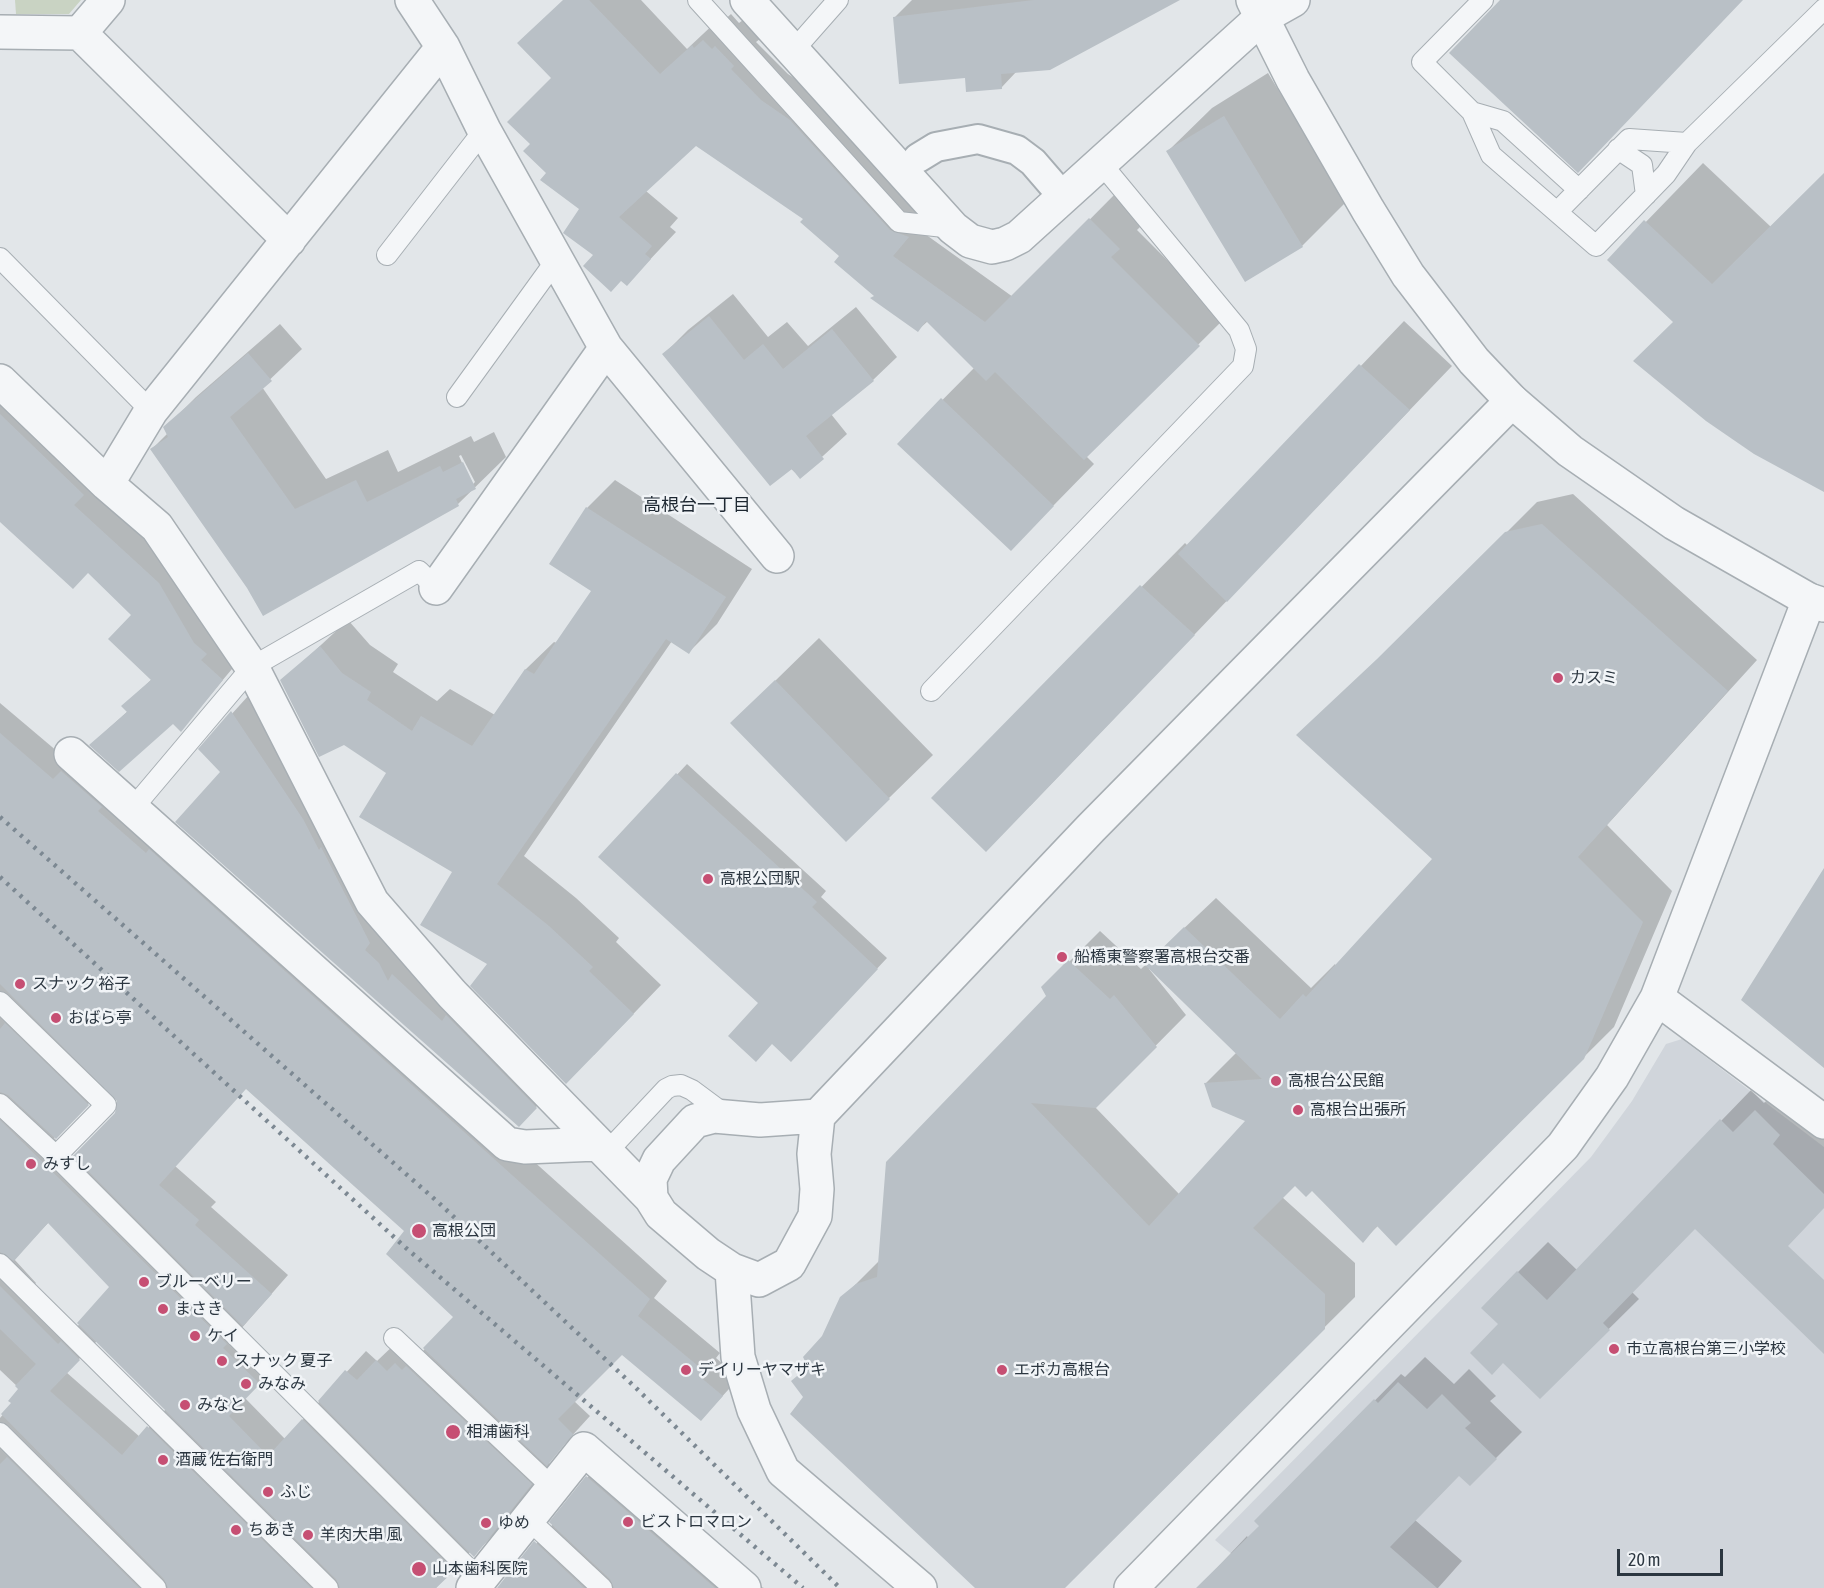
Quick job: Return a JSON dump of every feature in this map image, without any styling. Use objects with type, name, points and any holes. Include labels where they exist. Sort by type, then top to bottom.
[{"type":"street","points":[[80,33],[108,0]]},
{"type":"street","points":[[412,0],[443,47],[484,130],[606,348],[777,556]]},
{"type":"street","points":[[747,0],[953,228],[969,241],[992,247],[1019,237],[1100,162],[1257,9],[1293,0]]},
{"type":"street","points":[[1131,1588],[1563,1146],[1612,1077],[1657,998],[1816,603],[1674,523],[1570,451],[1512,401],[1474,361],[1408,275],[1362,200],[1257,9]]},
{"type":"street","points":[[0,32],[80,33],[289,240]]},
{"type":"street","points":[[107,483],[151,411],[443,47]]},
{"type":"street","points":[[918,158],[936,147],[978,138],[1017,150],[1033,162],[1052,184]]},
{"type":"street","points":[[436,588],[606,348]]},
{"type":"street","points":[[0,381],[107,483],[157,527],[252,667],[372,902],[452,994],[651,1198],[661,1214],[708,1254],[745,1275],[789,1264],[815,1216],[817,1189],[814,1155],[818,1116],[1091,828],[1512,401]]},
{"type":"street","points":[[71,754],[507,1144],[525,1147],[601,1149]]},
{"type":"street","points":[[1657,998],[1824,1122]]},
{"type":"street","points":[[651,1198],[650,1179],[659,1160],[695,1121],[714,1116],[760,1120],[818,1116]]},
{"type":"street","points":[[760,1120],[790,1135],[814,1155]]},
{"type":"street","points":[[745,1275],[737,1324],[738,1357],[754,1410],[783,1471],[920,1588]]},
{"type":"street","points":[[477,1584],[584,1449],[744,1588]]},
{"type":"lane","points":[[698,0],[899,222],[953,228]]},
{"type":"lane","points":[[793,51],[838,0]]},
{"type":"lane","points":[[1483,0],[1422,62],[1472,112],[1491,155],[1596,246],[1666,174],[1687,143],[1824,9]]},
{"type":"lane","points":[[1472,112],[1503,121],[1579,190]]},
{"type":"lane","points":[[387,255],[484,130]]},
{"type":"lane","points":[[1557,212],[1629,138],[1687,143]]},
{"type":"lane","points":[[1618,149],[1642,165],[1646,195]]},
{"type":"lane","points":[[931,690],[1243,366],[1246,349],[1239,330],[1100,162]]},
{"type":"lane","points":[[0,258],[151,411]]},
{"type":"lane","points":[[457,397],[557,259]]},
{"type":"lane","points":[[133,808],[252,667],[419,571],[436,588]]},
{"type":"lane","points":[[0,1002],[106,1105],[56,1156]]},
{"type":"lane","points":[[601,1149],[672,1086],[692,1090],[728,1117]]},
{"type":"lane","points":[[0,1104],[56,1156],[477,1584]]},
{"type":"lane","points":[[0,1264],[328,1588]]},
{"type":"lane","points":[[394,1338],[553,1488]]},
{"type":"lane","points":[[0,1433],[156,1588]]},
{"type":"lane","points":[[528,1519],[602,1588]]},
{"type":"shaded area","name":"市立高根台第三小学校","points":[[1682,1039],[1824,1147],[1824,1588],[1272,1588],[1215,1540],[1591,1157],[1632,1101],[1666,1044]]},
{"type":"green space","points":[[15,0],[81,0],[69,14],[16,14]]},
{"type":"building","points":[[563,0],[589,0],[660,74],[692,45],[694,48],[703,40],[712,49],[715,46],[734,66],[731,69],[761,100],[790,120],[890,230],[909,237],[893,256],[985,322],[1089,218],[1120,249],[1111,257],[1200,346],[1084,460],[995,372],[986,381],[926,321],[918,332],[870,298],[874,296],[834,262],[839,256],[800,222],[803,219],[696,146],[619,217],[652,246],[645,254],[651,259],[627,286],[621,281],[611,292],[583,266],[593,255],[563,233],[579,209],[540,180],[546,173],[523,151],[530,144],[507,122],[551,78],[517,43]]},
{"type":"building","points":[[1034,0],[1180,0],[1050,70],[1001,74],[1002,89],[966,92],[965,78],[899,84],[893,17]]},
{"type":"building","points":[[1500,0],[1743,0],[1578,173],[1449,53]]},
{"type":"building","points":[[1224,116],[1303,247],[1245,282],[1166,151]]},
{"type":"building","points":[[1824,173],[1824,492],[1754,454],[1706,421],[1633,361],[1673,322],[1607,260],[1644,220],[1712,284]]},
{"type":"building","points":[[709,316],[744,360],[763,344],[783,369],[832,329],[874,381],[806,436],[824,459],[800,479],[792,469],[770,486],[662,354]]},
{"type":"building","points":[[248,353],[272,381],[230,417],[295,509],[356,480],[367,502],[440,466],[443,472],[463,462],[476,489],[456,499],[459,506],[263,616],[247,588],[150,449],[168,437],[163,427]]},
{"type":"building","points":[[1359,364],[1410,410],[1227,602],[1178,554]]},
{"type":"building","points":[[941,398],[1054,506],[1011,551],[897,444]]},
{"type":"building","points":[[0,414],[84,495],[74,505],[159,583],[194,643],[207,654],[201,660],[223,680],[181,732],[173,724],[119,772],[89,745],[127,712],[121,706],[151,680],[108,639],[131,615],[88,573],[73,589],[0,522]]},
{"type":"building","points":[[586,507],[726,597],[689,654],[666,639],[497,884],[549,926],[593,967],[589,971],[634,1014],[566,1084],[470,986],[487,964],[420,925],[452,872],[359,817],[386,773],[344,745],[319,757],[280,680],[320,646],[342,673],[371,692],[367,700],[412,731],[421,716],[472,746],[525,669],[534,674],[591,591],[549,564]]},
{"type":"building","points":[[1542,524],[1728,691],[1578,857],[1643,922],[1584,1059],[1396,1246],[1377,1226],[1363,1243],[1312,1191],[1306,1197],[1295,1186],[1253,1228],[1325,1294],[1325,1329],[1065,1588],[975,1588],[790,1414],[803,1397],[791,1381],[808,1367],[803,1357],[822,1336],[840,1297],[856,1284],[877,1277],[886,1162],[1046,996],[1041,987],[1068,960],[1110,999],[1114,995],[1157,1047],[1096,1108],[1031,1103],[1149,1226],[1245,1121],[1212,1107],[1204,1083],[1262,1079],[1145,965],[1184,927],[1280,1019],[1303,994],[1306,997],[1432,859],[1296,735],[1377,659],[1505,532]]},
{"type":"building","points":[[1140,585],[1195,635],[986,852],[931,798]]},
{"type":"building","points":[[775,680],[890,799],[846,842],[730,723]]},
{"type":"building","points":[[231,711],[303,819],[319,850],[321,847],[370,943],[365,950],[379,963],[388,981],[392,974],[442,1021],[446,1015],[537,1108],[519,1127],[175,822],[220,772],[198,749]]},
{"type":"building","points":[[0,733],[53,779],[61,771],[102,807],[98,811],[146,853],[149,849],[650,1299],[638,1316],[704,1371],[699,1376],[723,1396],[701,1421],[622,1355],[558,1419],[573,1434],[547,1466],[423,1348],[453,1317],[386,1254],[404,1231],[246,1089],[159,1185],[199,1220],[195,1225],[272,1294],[243,1326],[73,1156],[115,1113],[117,1101],[0,984]]},
{"type":"building","name":"高根公団駅","points":[[676,773],[817,902],[812,907],[878,969],[791,1062],[772,1044],[756,1062],[728,1036],[758,1003],[598,857]]},
{"type":"building","points":[[1824,868],[1824,1068],[1741,1000]]},
{"type":"building","points":[[5,1023],[89,1105],[56,1139],[8,1095],[0,1092],[0,1029]]},
{"type":"building","points":[[1755,1110],[1780,1135],[1773,1144],[1824,1194],[1824,1208],[1788,1246],[1824,1280],[1824,1354],[1695,1229],[1603,1323],[1610,1330],[1540,1399],[1503,1363],[1492,1375],[1470,1353],[1498,1324],[1481,1308],[1517,1271],[1547,1300],[1720,1119],[1733,1132]]},
{"type":"building","points":[[0,1120],[227,1344],[223,1348],[260,1384],[229,1416],[268,1456],[302,1419],[454,1571],[436,1588],[340,1588],[336,1579],[77,1323],[109,1287],[48,1223],[14,1261],[0,1252]]},
{"type":"building","points":[[0,1286],[58,1344],[61,1341],[80,1360],[50,1391],[122,1455],[147,1426],[311,1588],[168,1588],[164,1579],[1,1414],[11,1403],[8,1401],[18,1389],[15,1386],[36,1364],[0,1329]]},
{"type":"building","points":[[376,1360],[387,1371],[395,1363],[402,1370],[406,1366],[532,1484],[474,1557],[318,1401],[345,1370],[357,1380]]},
{"type":"building","points":[[1398,1382],[1427,1409],[1442,1394],[1471,1423],[1465,1428],[1497,1459],[1470,1486],[1459,1476],[1390,1547],[1437,1588],[1196,1588],[1259,1526],[1254,1521],[1374,1399],[1378,1403]]},
{"type":"building","points":[[7,1457],[139,1588],[0,1588],[0,1464]]},
{"type":"building","points":[[586,1476],[715,1588],[614,1588],[610,1579],[549,1522]]},
{"type":"building","points":[[534,1541],[584,1588],[497,1588]]},
{"type":"railway","points":[[0,817],[439,1203],[636,1388],[840,1588]]},
{"type":"railway","points":[[0,877],[406,1248],[803,1588]]},
{"type":"place","name":"カスミ","points":[[1558,678]]},
{"type":"place","name":"高根公団駅","points":[[708,879]]},
{"type":"place","name":"船橋東警察署高根台交番","points":[[1062,957]]},
{"type":"place","name":"スナック 裕子","points":[[20,984]]},
{"type":"place","name":"おばら亭","points":[[56,1018]]},
{"type":"place","name":"高根台公民館","points":[[1276,1081]]},
{"type":"place","name":"高根台出張所","points":[[1298,1110]]},
{"type":"place","name":"みすし","points":[[31,1164]]},
{"type":"place","name":"高根公団","points":[[419,1231]]},
{"type":"place","name":"ブルーベリー","points":[[144,1282]]},
{"type":"place","name":"まさき","points":[[163,1309]]},
{"type":"place","name":"ケイ","points":[[195,1336]]},
{"type":"place","name":"市立高根台第三小学校","points":[[1614,1349]]},
{"type":"place","name":"スナック 夏子","points":[[222,1361]]},
{"type":"place","name":"デイリーヤマザキ","points":[[686,1370]]},
{"type":"place","name":"エポカ高根台","points":[[1002,1370]]},
{"type":"place","name":"みなみ","points":[[246,1384]]},
{"type":"place","name":"みなと","points":[[185,1405]]},
{"type":"place","name":"相浦歯科","points":[[453,1432]]},
{"type":"place","name":"酒蔵 佐右衛門","points":[[163,1460]]},
{"type":"place","name":"ふじ","points":[[268,1492]]},
{"type":"place","name":"ビストロマロン","points":[[628,1522]]},
{"type":"place","name":"ゆめ","points":[[486,1523]]},
{"type":"place","name":"ちあき","points":[[236,1530]]},
{"type":"place","name":"羊肉大串 風","points":[[308,1535]]},
{"type":"place","name":"山本歯科医院","points":[[419,1569]]},
{"type":"district","name":"高根台一丁目","points":[[697,505]]}]
